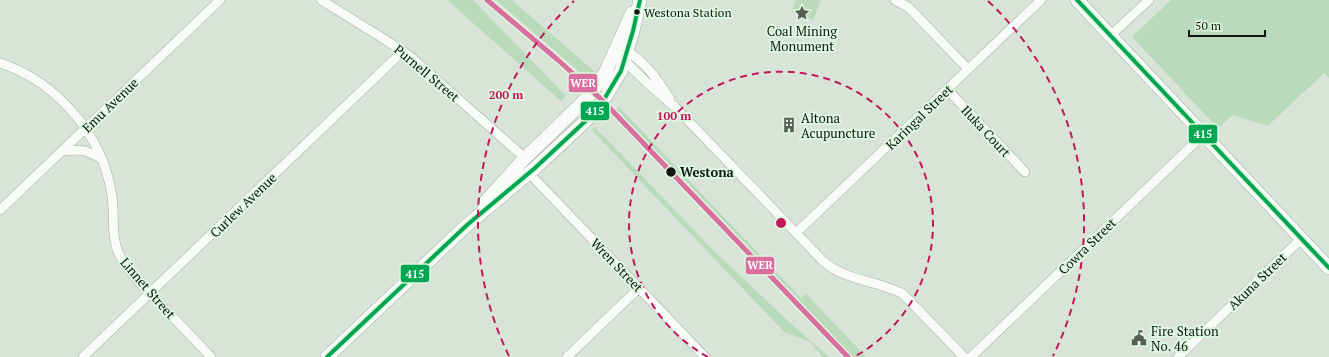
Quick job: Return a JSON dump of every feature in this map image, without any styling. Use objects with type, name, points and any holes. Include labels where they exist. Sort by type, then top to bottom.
[{"type":"main road","points":[[467,225],[495,189],[587,98],[601,80],[614,50],[640,0]]},
{"type":"main road","points":[[327,357],[467,225],[592,115],[611,89],[621,71],[626,57],[640,0]]},
{"type":"main road","points":[[1077,0],[1329,268]]},
{"type":"main road","points":[[614,50],[626,57]]},
{"type":"main road","points":[[525,158],[529,172]]},
{"type":"street","name":"Emu Avenue","points":[[0,210],[220,0]]},
{"type":"street","name":"Purnell Street","points":[[321,0],[403,51],[525,158]]},
{"type":"street","points":[[895,0],[914,12],[968,69]]},
{"type":"street","name":"Karingal Street","points":[[796,233],[1041,0]]},
{"type":"street","points":[[1110,36],[1149,0]]},
{"type":"street","name":"Curlew Avenue","points":[[83,357],[403,51]]},
{"type":"street","points":[[626,57],[638,59],[657,79],[675,107],[822,261],[840,272],[903,294],[964,357]]},
{"type":"street","name":"Linnet Street","points":[[0,63],[16,69],[49,90],[65,104],[86,129],[101,158],[110,186],[113,228],[118,251],[127,268],[211,357]]},
{"type":"street","name":"Iluka Court","points":[[947,89],[1025,172]]},
{"type":"street","name":"Cowra Street","points":[[971,357],[1203,135]]},
{"type":"street","points":[[62,151],[85,151],[101,158]]},
{"type":"street","name":"Wren Street","points":[[529,172],[705,357]]},
{"type":"street","name":"Akuna Street","points":[[1178,357],[1301,239]]},
{"type":"street","points":[[566,357],[639,288]]},
{"type":"green space","points":[[447,0],[473,0],[566,96],[561,101]]},
{"type":"green space","points":[[496,0],[512,0],[595,72],[589,80]]},
{"type":"green space","points":[[796,0],[821,0],[813,20],[791,12]]},
{"type":"green space","points":[[1171,0],[1329,0],[1329,78],[1324,73],[1268,126],[1233,115],[1218,128],[1132,37]]},
{"type":"green space","points":[[619,107],[801,298],[807,293],[866,357],[853,357],[664,159],[615,110]]},
{"type":"green space","points":[[595,127],[713,250],[786,319],[829,357],[823,357],[810,342],[784,332],[592,130]]},
{"type":"transit line","name":"WER","points":[[487,0],[558,60],[603,101],[848,357]]},
{"type":"transit line","name":"415","points":[[327,357],[467,225],[535,168],[592,115],[603,101],[621,71],[633,31],[640,0]]},
{"type":"transit line","name":"415","points":[[1077,0],[1329,268]]},
{"type":"place","name":"Westona Station","points":[[637,12]]},
{"type":"place","name":"Coal Mining Monument","points":[[802,13]]},
{"type":"place","name":"Altona Acupuncture","points":[[789,125]]},
{"type":"place","name":"Westona","points":[[671,172]]},
{"type":"place","name":"Fire Station No. 46","points":[[1139,338]]}]
